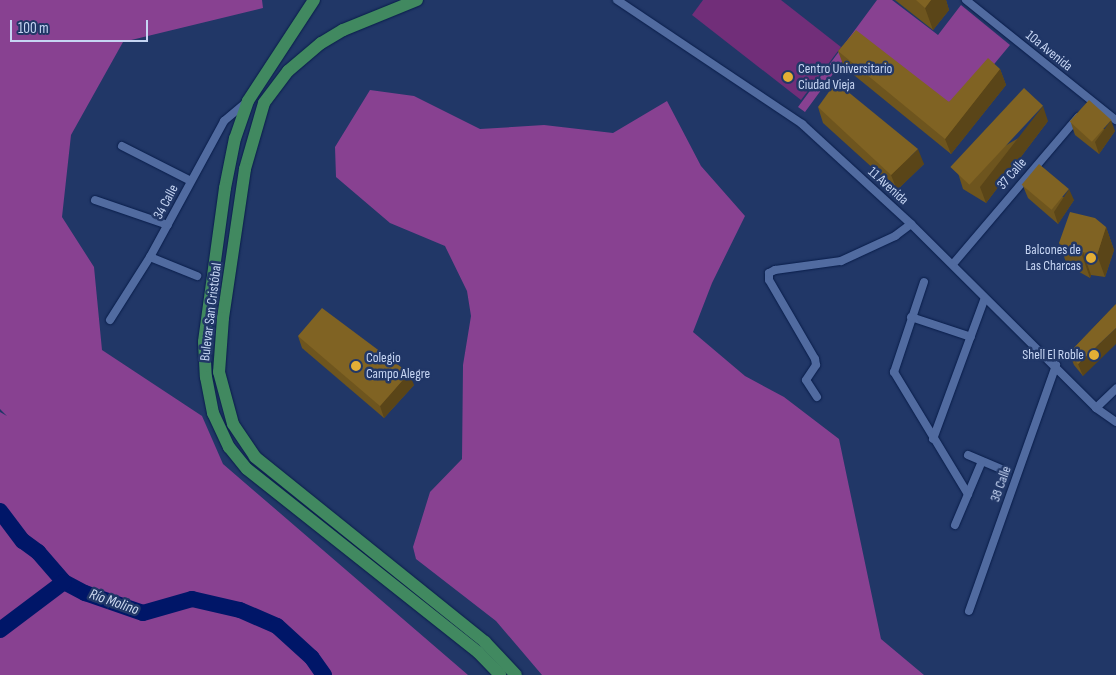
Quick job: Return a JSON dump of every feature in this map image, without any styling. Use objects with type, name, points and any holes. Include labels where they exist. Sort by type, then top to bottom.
[{"type":"main road","name":"Bulevar San Cristóbal","points":[[314,0],[248,101],[235,138],[226,181],[204,342],[209,394],[221,433],[247,469],[478,652],[500,675]]},
{"type":"main road","name":"Bulevar San Cristóbal","points":[[417,0],[343,30],[321,43],[288,71],[264,103],[245,169],[223,318],[219,372],[232,424],[255,458],[485,642],[516,675]]},
{"type":"street","name":"11 Avenida","points":[[616,0],[786,111],[953,264],[985,298],[1056,365],[1096,408],[1116,422]]},
{"type":"street","name":"10a Avenida","points":[[966,0],[1116,120]]},
{"type":"street","name":"34 Calle","points":[[110,320],[150,257],[224,121],[248,101]]},
{"type":"street","name":"37 Calle","points":[[953,264],[1091,101]]},
{"type":"street","points":[[122,146],[191,181]]},
{"type":"street","points":[[95,200],[168,225]]},
{"type":"street","points":[[817,397],[806,380],[816,366],[815,359],[769,280],[769,273],[775,270],[842,261],[895,236],[911,224]]},
{"type":"street","points":[[150,257],[197,276]]},
{"type":"street","points":[[924,282],[911,316],[894,372],[932,438],[968,494]]},
{"type":"street","points":[[932,438],[985,298]]},
{"type":"street","points":[[911,316],[971,337]]},
{"type":"street","name":"38 Calle","points":[[969,610],[1056,365]]},
{"type":"street","points":[[1096,408],[1116,389]]},
{"type":"street","points":[[968,455],[1008,472]]},
{"type":"street","points":[[955,525],[982,462]]},
{"type":"shaded area","points":[[0,0],[262,0],[263,8],[123,42],[71,135],[62,217],[94,267],[102,350],[202,416],[223,464],[468,675],[0,675],[0,412],[7,416],[0,409]]},
{"type":"shaded area","name":"Centro Universitario Ciudad Vieja","points":[[703,0],[781,0],[841,47],[801,100],[692,15]]},
{"type":"shaded area","points":[[877,0],[892,0],[938,35],[961,5],[1010,45],[955,111],[860,37],[805,112],[798,107]]},
{"type":"shaded area","points":[[370,90],[414,96],[480,129],[544,125],[613,133],[667,101],[701,166],[745,216],[712,283],[693,332],[745,376],[784,397],[839,439],[881,639],[924,675],[542,675],[496,621],[416,559],[413,547],[430,492],[462,459],[463,365],[471,316],[467,291],[445,246],[390,223],[336,177],[335,147]]},
{"type":"building","points":[[916,0],[931,0],[925,8]]},
{"type":"building","points":[[856,30],[949,102],[988,58],[1000,69],[945,139],[838,51]]},
{"type":"building","points":[[836,82],[918,149],[891,175],[818,107]]},
{"type":"building","points":[[1024,88],[1043,106],[969,185],[950,167]]},
{"type":"building","points":[[1089,100],[1111,120],[1092,142],[1070,122]]},
{"type":"building","points":[[1039,164],[1069,189],[1052,210],[1022,185]]},
{"type":"building","points":[[1070,212],[1095,218],[1106,227],[1097,255],[1083,252],[1082,255],[1059,243]]},
{"type":"building","points":[[1116,304],[1116,328],[1078,364],[1069,353]]},
{"type":"building","name":"Colegio Campo Alegre","points":[[322,308],[409,373],[380,406],[298,336]]},
{"type":"waterway","name":"Río Molino","points":[[0,511],[23,541],[38,552],[64,582],[85,593],[143,613],[192,599],[240,610],[277,626],[312,658],[324,675]]},
{"type":"waterway","points":[[0,630],[64,582]]},
{"type":"place","name":"Centro Universitario Ciudad Vieja","points":[[788,77]]},
{"type":"place","name":"Balcones de Las Charcas","points":[[1091,258]]},
{"type":"place","name":"Shell El Roble","points":[[1094,355]]},
{"type":"place","name":"Colegio Campo Alegre","points":[[356,366]]}]
